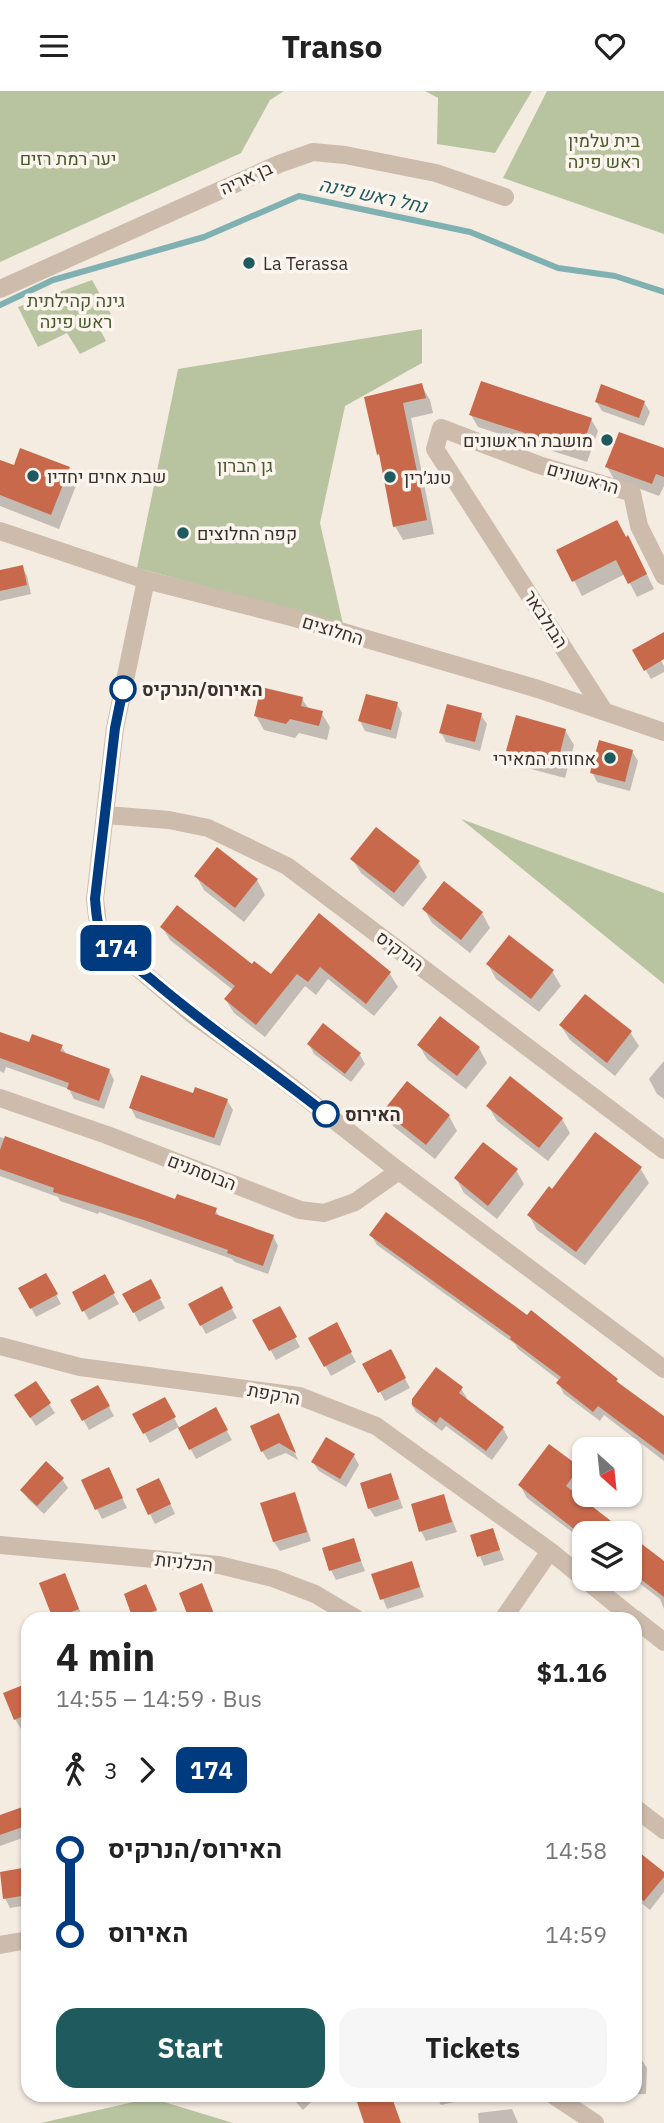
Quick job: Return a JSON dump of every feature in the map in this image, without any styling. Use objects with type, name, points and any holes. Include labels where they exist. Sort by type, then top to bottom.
[{"type":"street","name":"בן אריה","points":[[0,289],[279,164],[313,152],[345,155],[436,173],[505,197]]},
{"type":"street","name":"הראשונים","points":[[487,528],[435,449],[441,428],[539,465],[632,493],[639,526],[664,576]]},
{"type":"street","name":"הבולבאר","points":[[487,528],[604,711]]},
{"type":"street","name":"החלוצים","points":[[0,531],[146,580],[295,618],[538,689],[664,732]]},
{"type":"street","points":[[146,580],[115,728],[107,815],[95,899],[98,925],[121,954],[193,1015],[274,1073],[399,1171],[664,1370]]},
{"type":"street","name":"הנרקיס","points":[[107,815],[208,828],[287,866],[664,1150]]},
{"type":"street","name":"הבוסתנים","points":[[0,1098],[107,1135],[300,1210],[324,1213],[355,1202],[399,1171]]},
{"type":"street","name":"הרקפת","points":[[0,1346],[80,1367],[299,1396],[376,1426],[550,1551],[626,1612]]},
{"type":"street","name":"הכלניות","points":[[0,1545],[219,1565],[273,1578],[315,1594],[345,1612]]},
{"type":"street","points":[[508,1612],[550,1551]]},
{"type":"street","name":"הרקפת","points":[[642,1625],[664,1642]]},
{"type":"street","points":[[642,1813],[664,1830]]},
{"type":"street","points":[[0,1945],[21,1941]]},
{"type":"street","points":[[564,2102],[595,2123]]},
{"type":"green space","name":"יער רמת רזים","points":[[0,91],[284,91],[270,100],[241,153],[0,262]]},
{"type":"green space","points":[[425,91],[532,91],[495,153],[437,144],[438,98]]},
{"type":"green space","name":"בית עלמין ראש פינה","points":[[547,91],[664,91],[664,234],[503,178]]},
{"type":"green space","name":"גינה קהילתית ראש פינה","points":[[92,280],[111,314],[96,322],[106,341],[80,354],[67,333],[38,347],[18,307]]},
{"type":"green space","name":"גן הברון","points":[[422,329],[422,363],[345,406],[320,523],[343,624],[137,568],[178,369]]},
{"type":"green space","points":[[461,819],[664,893],[664,984]]},
{"type":"green space","points":[[133,2102],[164,2102],[233,2123],[41,2123]]},
{"type":"building","points":[[481,381],[592,418],[581,451],[469,415]]},
{"type":"building","points":[[422,383],[426,398],[403,403],[427,520],[393,527],[379,454],[377,455],[364,397]]},
{"type":"building","points":[[601,384],[645,401],[639,418],[595,402]]},
{"type":"building","points":[[619,432],[664,448],[664,477],[656,474],[652,484],[605,467]]},
{"type":"building","name":"שבת אחים יחדיו","points":[[20,448],[70,467],[51,515],[0,495],[0,460],[14,465]]},
{"type":"building","points":[[617,520],[626,537],[628,535],[647,574],[628,584],[616,560],[572,582],[556,550]]},
{"type":"building","points":[[23,565],[27,585],[0,591],[0,570]]},
{"type":"building","points":[[664,632],[664,659],[644,671],[632,650]]},
{"type":"building","points":[[261,687],[303,697],[301,706],[323,711],[319,726],[290,719],[286,724],[254,716]]},
{"type":"building","points":[[366,694],[398,702],[391,730],[358,721]]},
{"type":"building","points":[[447,704],[482,713],[475,742],[439,733]]},
{"type":"building","points":[[516,715],[566,729],[557,765],[506,751]]},
{"type":"building","points":[[599,740],[633,750],[625,782],[590,773]]},
{"type":"building","points":[[376,827],[420,861],[394,893],[350,859]]},
{"type":"building","points":[[217,847],[258,879],[235,908],[194,876]]},
{"type":"building","points":[[444,881],[483,912],[461,940],[422,909]]},
{"type":"building","points":[[177,905],[252,964],[254,961],[271,974],[319,913],[391,972],[366,1004],[320,967],[308,982],[297,974],[256,1025],[224,999],[235,986],[160,927]]},
{"type":"building","points":[[509,935],[554,970],[531,999],[486,964]]},
{"type":"building","points":[[585,994],[632,1031],[607,1063],[559,1025]]},
{"type":"building","points":[[440,1016],[480,1047],[457,1076],[417,1045]]},
{"type":"building","points":[[323,1023],[361,1053],[345,1074],[307,1044]]},
{"type":"building","points":[[0,1032],[29,1042],[32,1034],[63,1045],[60,1051],[110,1069],[99,1101],[67,1089],[69,1083],[0,1058]]},
{"type":"building","points":[[141,1075],[193,1093],[195,1087],[228,1099],[214,1138],[129,1108]]},
{"type":"building","points":[[510,1076],[563,1118],[539,1148],[486,1106]]},
{"type":"building","points":[[407,1081],[450,1115],[426,1145],[383,1111]]},
{"type":"building","points":[[595,1132],[642,1167],[576,1252],[527,1215],[549,1186],[552,1189]]},
{"type":"building","points":[[5,1136],[175,1199],[177,1194],[217,1208],[215,1214],[274,1235],[263,1266],[227,1253],[228,1250],[144,1220],[53,1192],[54,1188],[0,1169],[0,1150]]},
{"type":"building","points":[[483,1142],[518,1169],[488,1206],[454,1178]]},
{"type":"building","points":[[386,1212],[527,1315],[531,1310],[618,1379],[616,1381],[664,1416],[664,1455],[598,1406],[593,1412],[556,1383],[561,1377],[510,1339],[511,1337],[369,1235]]},
{"type":"building","points":[[46,1273],[58,1294],[30,1309],[18,1288]]},
{"type":"building","points":[[105,1274],[115,1293],[82,1312],[72,1292]]},
{"type":"building","points":[[151,1279],[161,1298],[133,1313],[122,1294]]},
{"type":"building","points":[[222,1286],[233,1308],[200,1326],[188,1304]]},
{"type":"building","points":[[280,1306],[297,1337],[269,1351],[252,1320]]},
{"type":"building","points":[[337,1322],[352,1352],[324,1367],[308,1338]]},
{"type":"building","points":[[391,1349],[406,1378],[378,1393],[362,1364]]},
{"type":"building","points":[[436,1367],[463,1387],[459,1393],[504,1427],[486,1451],[440,1417],[436,1423],[412,1405],[412,1399]]},
{"type":"building","points":[[36,1381],[51,1403],[30,1418],[14,1395]]},
{"type":"building","points":[[98,1385],[110,1406],[82,1421],[70,1400]]},
{"type":"building","points":[[165,1397],[176,1417],[143,1434],[132,1414]]},
{"type":"building","points":[[216,1407],[228,1430],[189,1450],[178,1428]]},
{"type":"building","points":[[279,1413],[296,1453],[279,1443],[261,1452],[250,1426]]},
{"type":"building","points":[[326,1437],[355,1454],[340,1479],[311,1462]]},
{"type":"building","points":[[549,1444],[572,1461],[572,1478],[566,1486],[572,1491],[572,1507],[593,1507],[611,1521],[572,1521],[572,1527],[518,1485]]},
{"type":"building","points":[[46,1461],[64,1478],[37,1506],[20,1490]]},
{"type":"building","points":[[109,1467],[123,1498],[95,1510],[81,1480]]},
{"type":"building","points":[[391,1473],[399,1499],[368,1509],[360,1483]]},
{"type":"building","points":[[159,1478],[171,1504],[148,1515],[136,1489]]},
{"type":"building","points":[[295,1492],[307,1532],[273,1542],[260,1503]]},
{"type":"building","points":[[444,1494],[452,1522],[419,1532],[411,1504]]},
{"type":"building","points":[[493,1528],[500,1550],[477,1557],[470,1535]]},
{"type":"building","points":[[354,1538],[361,1561],[329,1571],[322,1548]]},
{"type":"building","points":[[642,1544],[664,1561],[664,1597],[642,1580]]},
{"type":"building","points":[[412,1561],[420,1587],[380,1600],[371,1574]]},
{"type":"building","points":[[65,1573],[79,1609],[71,1612],[50,1612],[39,1583]]},
{"type":"building","points":[[202,1583],[213,1612],[186,1612],[179,1593]]},
{"type":"building","points":[[146,1584],[157,1610],[130,1612],[124,1594]]},
{"type":"building","points":[[21,1686],[21,1717],[14,1720],[3,1693]]},
{"type":"building","points":[[21,1808],[21,1828],[0,1835],[0,1815]]},
{"type":"building","points":[[642,1855],[664,1872],[664,1877],[644,1901]]},
{"type":"building","points":[[21,1868],[21,1896],[3,1899],[0,1872]]},
{"type":"building","points":[[357,2102],[394,2102],[401,2123],[364,2123]]},
{"type":"waterway","name":"נחל ראש פינה","points":[[0,305],[53,280],[204,237],[299,196],[470,232],[558,268],[615,276],[664,292]]},
{"type":"bus line","name":"174","points":[[123,689],[115,728],[107,815],[95,899],[98,925],[121,954],[193,1015],[326,1114]]},
{"type":"place","name":"La Terassa","points":[[249,263]]},
{"type":"place","name":"מושבת הראשונים","points":[[607,440]]},
{"type":"place","name":"שבת אחים יחדיו","points":[[33,476]]},
{"type":"place","name":"טנג׳רין","points":[[390,477]]},
{"type":"place","name":"קפה החלוצים","points":[[183,533]]},
{"type":"place","name":"האירוס/הנרקיס","points":[[123,689]]},
{"type":"place","name":"אחוזת המאירי","points":[[610,758]]},
{"type":"place","name":"האירוס","points":[[326,1114]]}]
